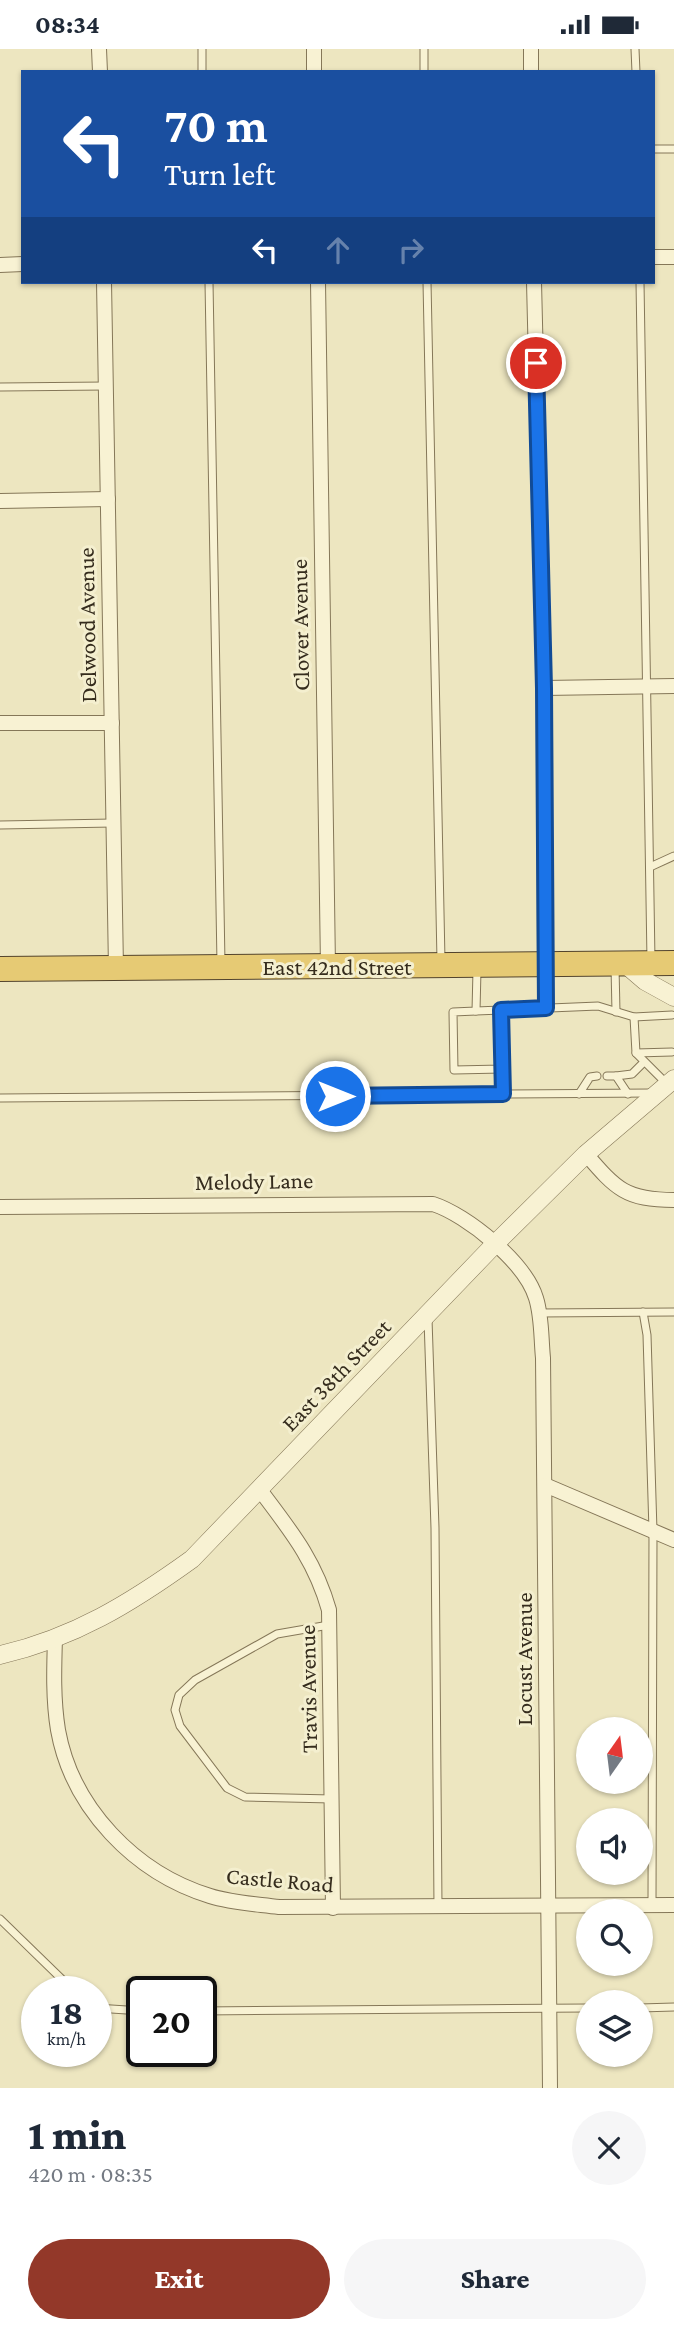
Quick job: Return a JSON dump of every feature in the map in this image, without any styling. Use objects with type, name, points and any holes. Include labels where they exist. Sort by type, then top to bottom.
[{"type":"highway","name":"East 42nd Street","points":[[0,969],[663,963]]},
{"type":"street","points":[[99,49],[100,70]]},
{"type":"street","points":[[314,49],[314,70]]},
{"type":"street","points":[[531,70],[532,49]]},
{"type":"street","points":[[655,257],[674,257]]},
{"type":"street","points":[[0,265],[21,264]]},
{"type":"street","name":"Delwood Avenue","points":[[104,284],[116,968]]},
{"type":"street","name":"Clover Avenue","points":[[318,284],[328,967]]},
{"type":"street","points":[[534,284],[544,688],[545,965]]},
{"type":"street","points":[[0,501],[107,499]]},
{"type":"street","points":[[544,688],[674,686]]},
{"type":"street","points":[[0,723],[111,723]]},
{"type":"street","points":[[620,964],[674,997]]},
{"type":"street","name":"East 38th Street","points":[[0,1655],[55,1638],[134,1601],[192,1559],[494,1245],[586,1154],[668,1088]]},
{"type":"street","points":[[586,1154],[622,1192],[634,1197],[674,1200]]},
{"type":"street","name":"Melody Lane","points":[[0,1206],[414,1202],[451,1210],[494,1245]]},
{"type":"street","name":"Locust Avenue","points":[[494,1245],[531,1286],[539,1313],[545,1485],[551,2088]]},
{"type":"street","points":[[545,1485],[674,1540]]},
{"type":"street","name":"Travis Avenue","points":[[260,1490],[309,1555],[321,1581],[330,1625],[333,1908]]},
{"type":"street","name":"Castle Road","points":[[55,1638],[56,1712],[66,1760],[92,1809],[120,1844],[167,1878],[212,1896],[279,1907],[576,1906]]},
{"type":"street","name":"Castle Road","points":[[653,1905],[674,1905]]},
{"type":"lane","points":[[202,49],[202,70]]},
{"type":"lane","points":[[424,49],[424,70]]},
{"type":"lane","points":[[635,49],[636,70]]},
{"type":"lane","points":[[655,149],[674,149]]},
{"type":"lane","points":[[209,284],[221,968]]},
{"type":"lane","points":[[428,284],[441,966]]},
{"type":"lane","points":[[640,284],[650,866],[663,963]]},
{"type":"lane","points":[[0,387],[106,386]]},
{"type":"lane","points":[[0,825],[113,823]]},
{"type":"lane","points":[[650,866],[674,856]]},
{"type":"lane","points":[[616,1012],[620,964]]},
{"type":"lane","points":[[545,965],[546,1008]]},
{"type":"lane","points":[[476,1011],[477,966]]},
{"type":"lane","points":[[502,1069],[454,1070],[453,1012],[598,1006],[634,1017],[672,1015]]},
{"type":"lane","points":[[501,1010],[503,1094]]},
{"type":"lane","points":[[634,1017],[636,1053],[668,1088]]},
{"type":"lane","points":[[636,1053],[673,1052]]},
{"type":"lane","points":[[628,1094],[612,1076],[632,1074],[645,1062]]},
{"type":"lane","points":[[579,1094],[590,1077],[597,1076]]},
{"type":"lane","points":[[0,1098],[628,1094],[668,1088]]},
{"type":"lane","points":[[539,1313],[674,1312]]},
{"type":"lane","points":[[643,1313],[647,1335],[653,1531],[652,1899]]},
{"type":"lane","points":[[428,1315],[435,1528],[438,1907]]},
{"type":"lane","points":[[330,1625],[277,1634],[254,1646],[184,1688],[175,1710],[180,1726],[220,1780],[238,1795],[332,1798]]},
{"type":"lane","points":[[0,1919],[59,1976]]},
{"type":"lane","points":[[653,2008],[674,2007]]},
{"type":"lane","points":[[217,2011],[576,2008]]},
{"type":"route","points":[[335,1096],[503,1094],[501,1010],[546,1008],[544,688],[536,363]]}]
